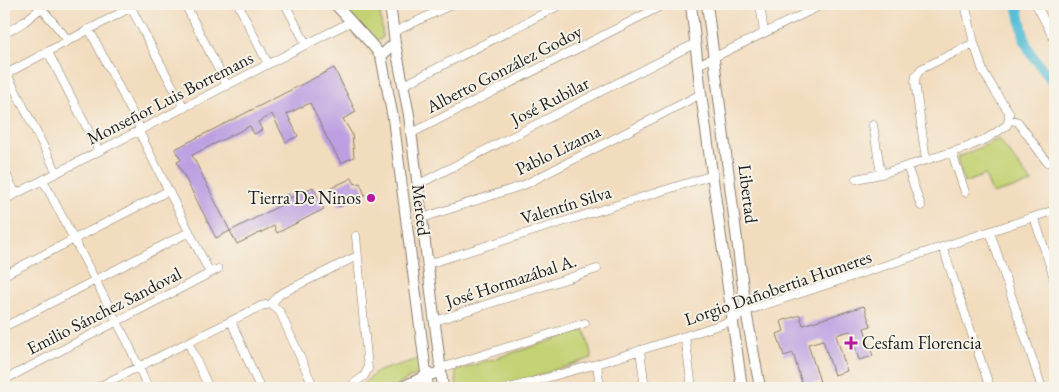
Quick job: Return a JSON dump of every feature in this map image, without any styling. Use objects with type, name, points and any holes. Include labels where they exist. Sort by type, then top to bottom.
[{"type":"street","points":[[185,4],[227,86]]},
{"type":"street","points":[[238,4],[268,64]]},
{"type":"street","points":[[285,4],[306,44]]},
{"type":"street","points":[[335,4],[380,56],[395,44]]},
{"type":"street","name":"Merced","points":[[390,4],[418,185],[443,388]]},
{"type":"street","points":[[394,32],[453,4]]},
{"type":"street","points":[[404,85],[562,4]]},
{"type":"street","name":"Alberto González Godoy","points":[[410,134],[665,4]]},
{"type":"street","name":"Libertad","points":[[691,4],[701,94],[742,388]]},
{"type":"street","name":"Libertad","points":[[707,4],[746,311],[760,388]]},
{"type":"street","points":[[760,4],[764,33]]},
{"type":"street","points":[[698,65],[764,33],[809,7],[824,4]]},
{"type":"street","points":[[856,179],[881,174],[952,153],[988,138],[1005,127],[1009,119],[1007,109],[983,70],[974,43],[965,4]]},
{"type":"street","points":[[1036,4],[1055,41]]},
{"type":"street","points":[[57,173],[5,74],[133,5],[184,108]]},
{"type":"street","points":[[4,34],[24,22],[39,6],[68,40]]},
{"type":"street","name":"Monseñor Luis Borremans","points":[[4,200],[350,22]]},
{"type":"street","points":[[89,29],[139,126],[139,131],[210,273]]},
{"type":"street","name":"José Rubilar","points":[[418,185],[696,43]]},
{"type":"street","points":[[926,160],[916,76],[921,69],[974,43]]},
{"type":"street","points":[[48,52],[99,151]]},
{"type":"street","name":"Merced","points":[[380,56],[393,118],[428,388]]},
{"type":"street","name":"Pablo Lizama","points":[[422,218],[524,185],[701,94]]},
{"type":"street","points":[[1009,119],[1018,122],[1047,162]]},
{"type":"street","points":[[873,124],[881,174]]},
{"type":"street","points":[[952,153],[965,192]]},
{"type":"street","points":[[907,166],[921,206]]},
{"type":"street","points":[[4,170],[16,194]]},
{"type":"street","name":"Valentín Silva","points":[[428,264],[713,175]]},
{"type":"street","points":[[43,180],[117,322],[148,388]]},
{"type":"street","points":[[4,275],[168,190]]},
{"type":"street","name":"Lorgio Dañobertia Humeres","points":[[509,388],[597,364],[732,321],[746,311],[1055,210]]},
{"type":"street","points":[[1034,217],[1055,281]]},
{"type":"street","points":[[4,327],[189,232]]},
{"type":"street","points":[[990,232],[1042,388]]},
{"type":"street","points":[[348,388],[364,376],[368,369],[356,236]]},
{"type":"street","points":[[943,248],[990,388]]},
{"type":"street","points":[[96,388],[260,306],[271,304],[280,294],[357,256]]},
{"type":"street","name":"Emilio Sánchez Sandoval","points":[[4,380],[218,269]]},
{"type":"street","name":"José Hormazábal A.","points":[[435,321],[597,269]]},
{"type":"street","points":[[271,304],[282,315],[314,388]]},
{"type":"street","points":[[231,321],[260,388]]},
{"type":"street","points":[[400,388],[441,370],[585,323]]},
{"type":"street","points":[[685,336],[692,388]]},
{"type":"street","points":[[188,342],[209,388]]},
{"type":"street","points":[[640,350],[645,388]]},
{"type":"street","points":[[597,364],[600,388]]},
{"type":"street","points":[[542,378],[543,388]]},
{"type":"green space","points":[[342,4],[379,4],[383,38],[373,42]]},
{"type":"green space","points":[[999,139],[1032,183],[992,194],[985,175],[964,183],[957,158]]},
{"type":"green space","points":[[585,330],[592,358],[500,388],[457,388],[455,371]]},
{"type":"green space","points":[[419,359],[421,372],[393,388],[358,388],[378,371]]},
{"type":"building","points":[[334,68],[356,112],[343,119],[352,134],[354,157],[341,163],[310,103],[287,114],[298,136],[286,142],[272,114],[258,122],[262,130],[254,134],[250,126],[192,155],[230,231],[216,238],[177,162],[181,160],[175,149]]},
{"type":"building","points":[[352,178],[355,184],[360,183],[365,195],[339,207],[331,188]]},
{"type":"building","points":[[313,187],[324,209],[277,233],[274,226],[237,244],[230,231],[283,204],[280,198],[288,194],[290,198]]},
{"type":"building","points":[[864,306],[871,326],[864,328],[873,356],[859,360],[850,331],[836,335],[847,371],[834,375],[823,340],[808,344],[820,382],[803,387],[793,353],[784,356],[777,334],[784,331],[781,321],[800,315],[803,325]]},
{"type":"waterway","points":[[1017,4],[1025,41],[1031,54],[1055,85]]},
{"type":"place","name":"Tierra De Ninos","points":[[371,198]]},
{"type":"place","name":"Cesfam Florencia","points":[[851,343]]}]
